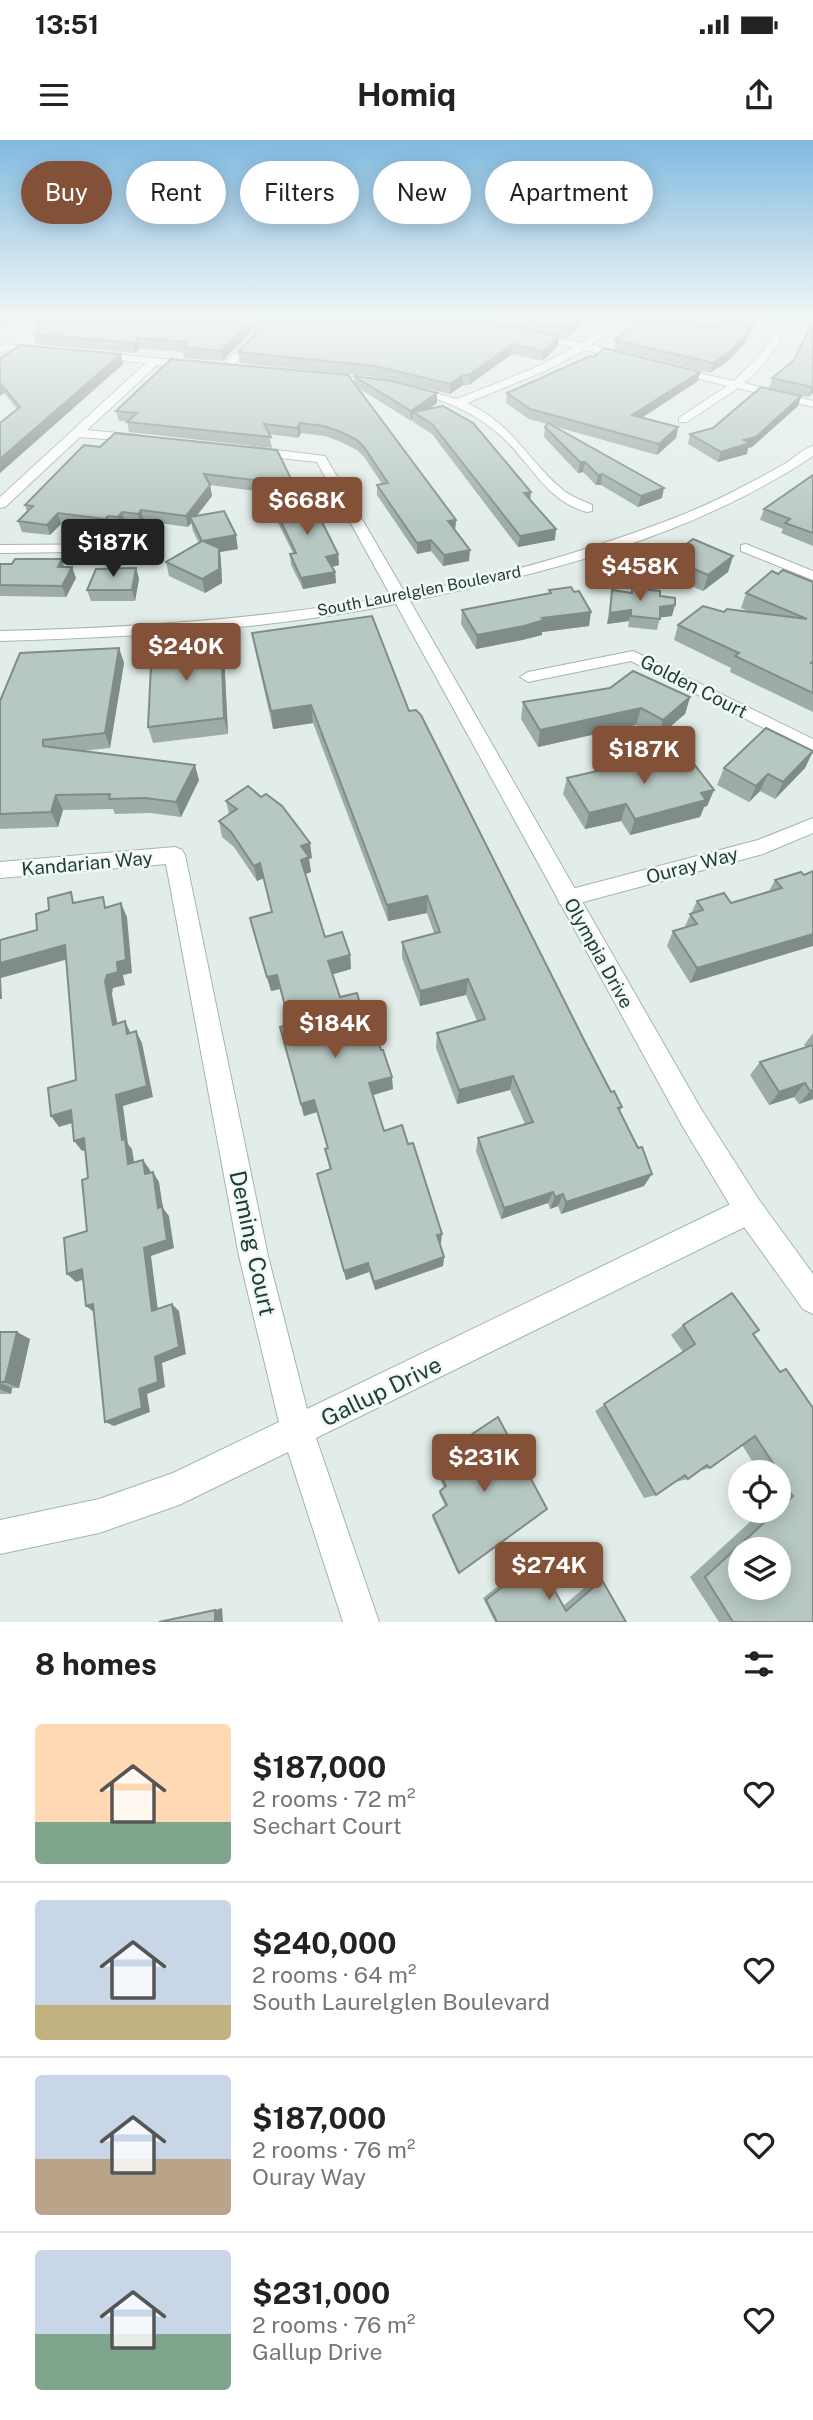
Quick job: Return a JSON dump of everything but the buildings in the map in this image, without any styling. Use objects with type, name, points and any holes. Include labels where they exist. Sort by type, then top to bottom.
[{"type":"street","points":[[0,504],[126,388]]},
{"type":"street","points":[[406,388],[456,403],[489,421],[504,432],[560,494],[587,508]]},
{"type":"street","points":[[456,403],[492,388]]},
{"type":"street","points":[[683,420],[731,388]]},
{"type":"street","points":[[749,388],[813,404]]},
{"type":"street","points":[[78,433],[145,440]]},
{"type":"street","name":"Olympia Drive","points":[[240,450],[321,459],[692,1118],[749,1210],[813,1299]]},
{"type":"street","name":"South Laurelglen Boulevard","points":[[0,636],[189,626],[261,619],[400,598],[521,572],[630,539],[723,502],[810,455]]},
{"type":"street","points":[[0,549],[145,548]]},
{"type":"street","points":[[746,548],[813,576]]},
{"type":"street","name":"Golden Court","points":[[528,677],[633,656],[813,747]]},
{"type":"street","name":"Ouray Way","points":[[568,898],[763,846],[813,825]]},
{"type":"street","name":"Kandarian Way","points":[[0,870],[175,856]]},
{"type":"street","name":"Deming Court","points":[[175,856],[267,1313],[298,1432],[334,1548],[361,1622]]},
{"type":"street","name":"Gallup Drive","points":[[0,1537],[99,1516],[179,1488],[749,1210]]}]
